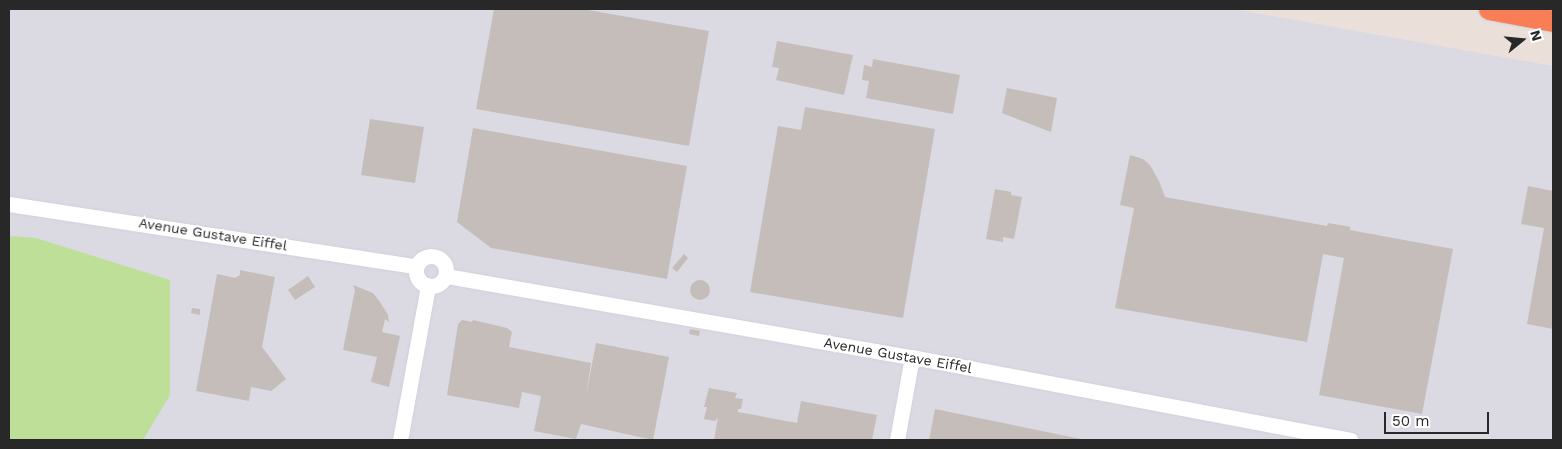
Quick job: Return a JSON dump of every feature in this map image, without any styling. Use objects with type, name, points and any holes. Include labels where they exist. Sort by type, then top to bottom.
[{"type":"highway","points":[[1489,9],[1553,20]]},
{"type":"street","name":"Avenue Gustave Eiffel","points":[[9,204],[416,266]]},
{"type":"street","points":[[426,256],[434,256],[442,260],[446,266],[446,276],[436,285],[428,286],[416,274],[416,266],[426,256]]},
{"type":"street","name":"Avenue Gustave Eiffel","points":[[446,276],[912,357],[1350,440]]},
{"type":"street","points":[[400,440],[428,286]]},
{"type":"street","points":[[897,440],[912,357]]},
{"type":"shaded area","points":[[9,9],[1233,9],[1553,66],[1553,440],[9,440]]},
{"type":"green space","points":[[9,236],[36,238],[170,280],[170,395],[143,440],[9,440]]},
{"type":"building","points":[[494,9],[582,9],[709,31],[689,146],[476,109]]},
{"type":"building","points":[[777,41],[853,55],[844,95],[776,80],[779,68],[772,67]]},
{"type":"building","points":[[873,59],[960,75],[953,114],[866,98],[869,81],[862,80],[864,65],[872,67]]},
{"type":"building","points":[[1007,88],[1057,98],[1051,132],[1002,113]]},
{"type":"building","points":[[805,107],[935,129],[903,318],[750,292],[778,126],[801,130]]},
{"type":"building","points":[[370,119],[424,127],[415,183],[361,175]]},
{"type":"building","points":[[473,128],[687,166],[667,279],[491,248],[457,222]]},
{"type":"building","points":[[1130,155],[1143,159],[1150,165],[1165,197],[1327,226],[1328,223],[1346,226],[1350,227],[1350,230],[1453,249],[1422,414],[1319,395],[1344,258],[1323,254],[1307,342],[1115,308],[1134,208],[1120,205]]},
{"type":"building","points":[[1528,186],[1553,191],[1553,329],[1527,324],[1544,228],[1521,224]]},
{"type":"building","points":[[995,189],[1011,192],[1011,195],[1022,197],[1014,239],[1003,237],[1003,242],[986,239]]},
{"type":"building","points":[[684,254],[688,258],[677,272],[672,268]]},
{"type":"building","points":[[240,270],[275,277],[262,347],[286,379],[271,391],[251,387],[249,401],[196,391],[217,274],[235,278],[240,275]]},
{"type":"building","points":[[308,276],[315,287],[295,300],[288,290]]},
{"type":"building","points":[[700,280],[707,283],[710,290],[707,297],[700,300],[693,297],[690,290],[693,283]]},
{"type":"building","points":[[353,285],[373,293],[380,302],[388,315],[389,322],[385,319],[382,332],[400,336],[389,387],[371,382],[377,357],[343,350],[355,290]]},
{"type":"building","points":[[192,308],[200,309],[200,315],[191,313]]},
{"type":"building","points":[[462,320],[472,322],[473,320],[507,328],[512,332],[509,347],[591,363],[586,396],[596,343],[669,357],[653,440],[581,424],[576,439],[534,431],[541,396],[522,392],[519,408],[447,395],[458,324]]},
{"type":"building","points":[[690,329],[700,331],[699,336],[689,334]]},
{"type":"building","points":[[709,388],[737,393],[735,398],[743,399],[741,409],[738,409],[738,412],[797,423],[801,401],[877,415],[872,440],[714,440],[718,418],[715,421],[704,419],[707,407],[704,407]]},
{"type":"building","points":[[935,409],[1081,439],[1081,440],[929,440]]}]
